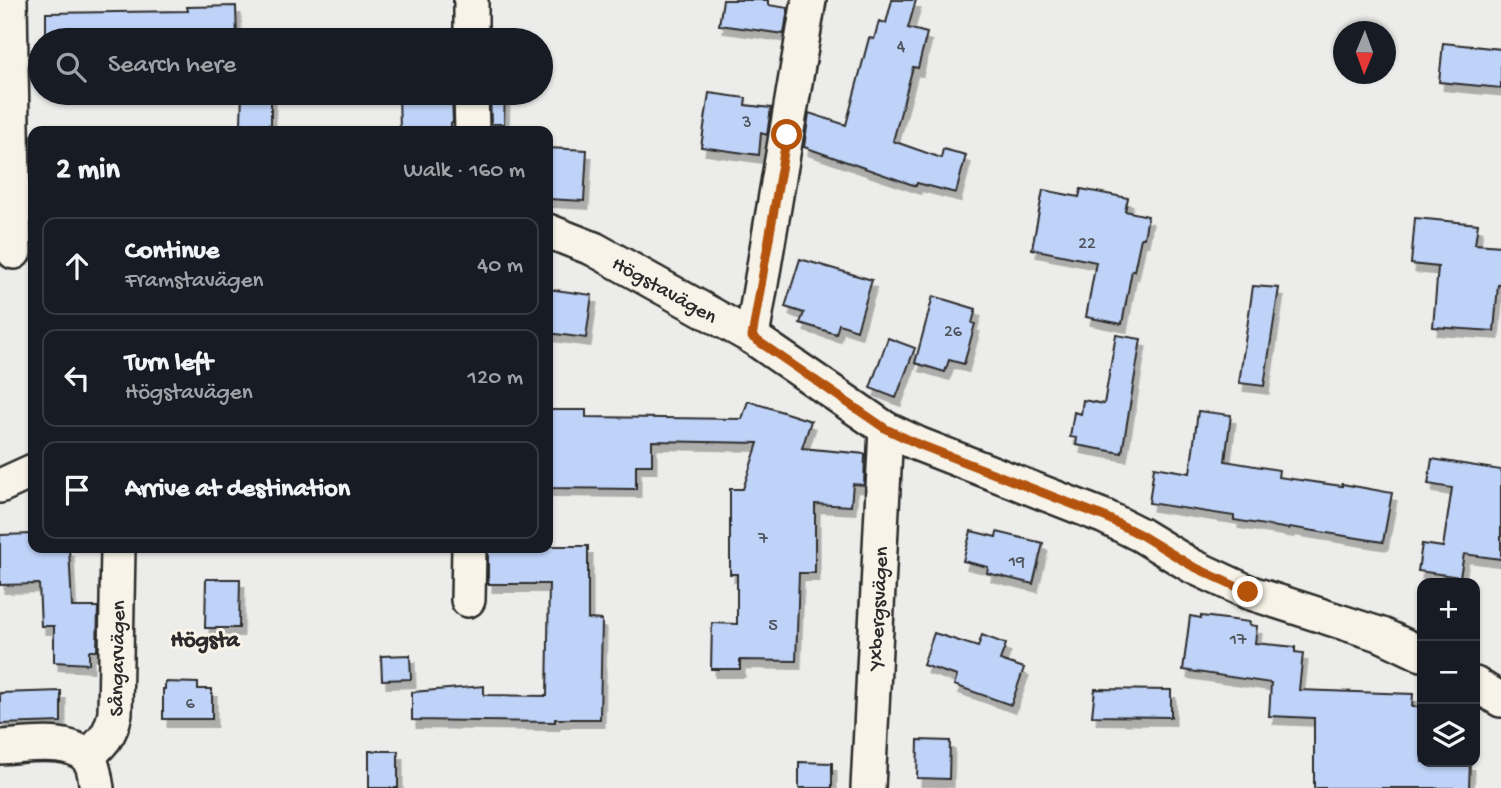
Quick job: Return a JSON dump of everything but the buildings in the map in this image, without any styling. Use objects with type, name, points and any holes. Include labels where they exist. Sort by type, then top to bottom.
[{"type":"street","points":[[10,0],[16,252]]},
{"type":"street","points":[[471,0],[471,28]]},
{"type":"street","points":[[752,337],[809,0]]},
{"type":"street","points":[[471,105],[471,126]]},
{"type":"street","name":"Högstavägen","points":[[553,233],[594,249],[752,337],[886,429],[1105,517],[1192,566],[1248,592],[1382,635],[1417,652]]},
{"type":"street","name":"Yxbergsvägen","points":[[868,788],[886,429]]},
{"type":"street","points":[[0,486],[28,473]]},
{"type":"street","name":"Sångarvägen","points":[[92,773],[113,725],[115,713],[118,553]]},
{"type":"street","points":[[468,600],[469,553]]},
{"type":"street","points":[[1480,687],[1501,700]]},
{"type":"street","name":"Sångarvägen","points":[[0,747],[62,745],[74,748],[92,773]]},
{"type":"district","name":"Högsta","points":[[205,638]]},
{"type":"route","points":[[787,135],[752,337],[886,429],[1105,517],[1192,566],[1248,592]]}]
